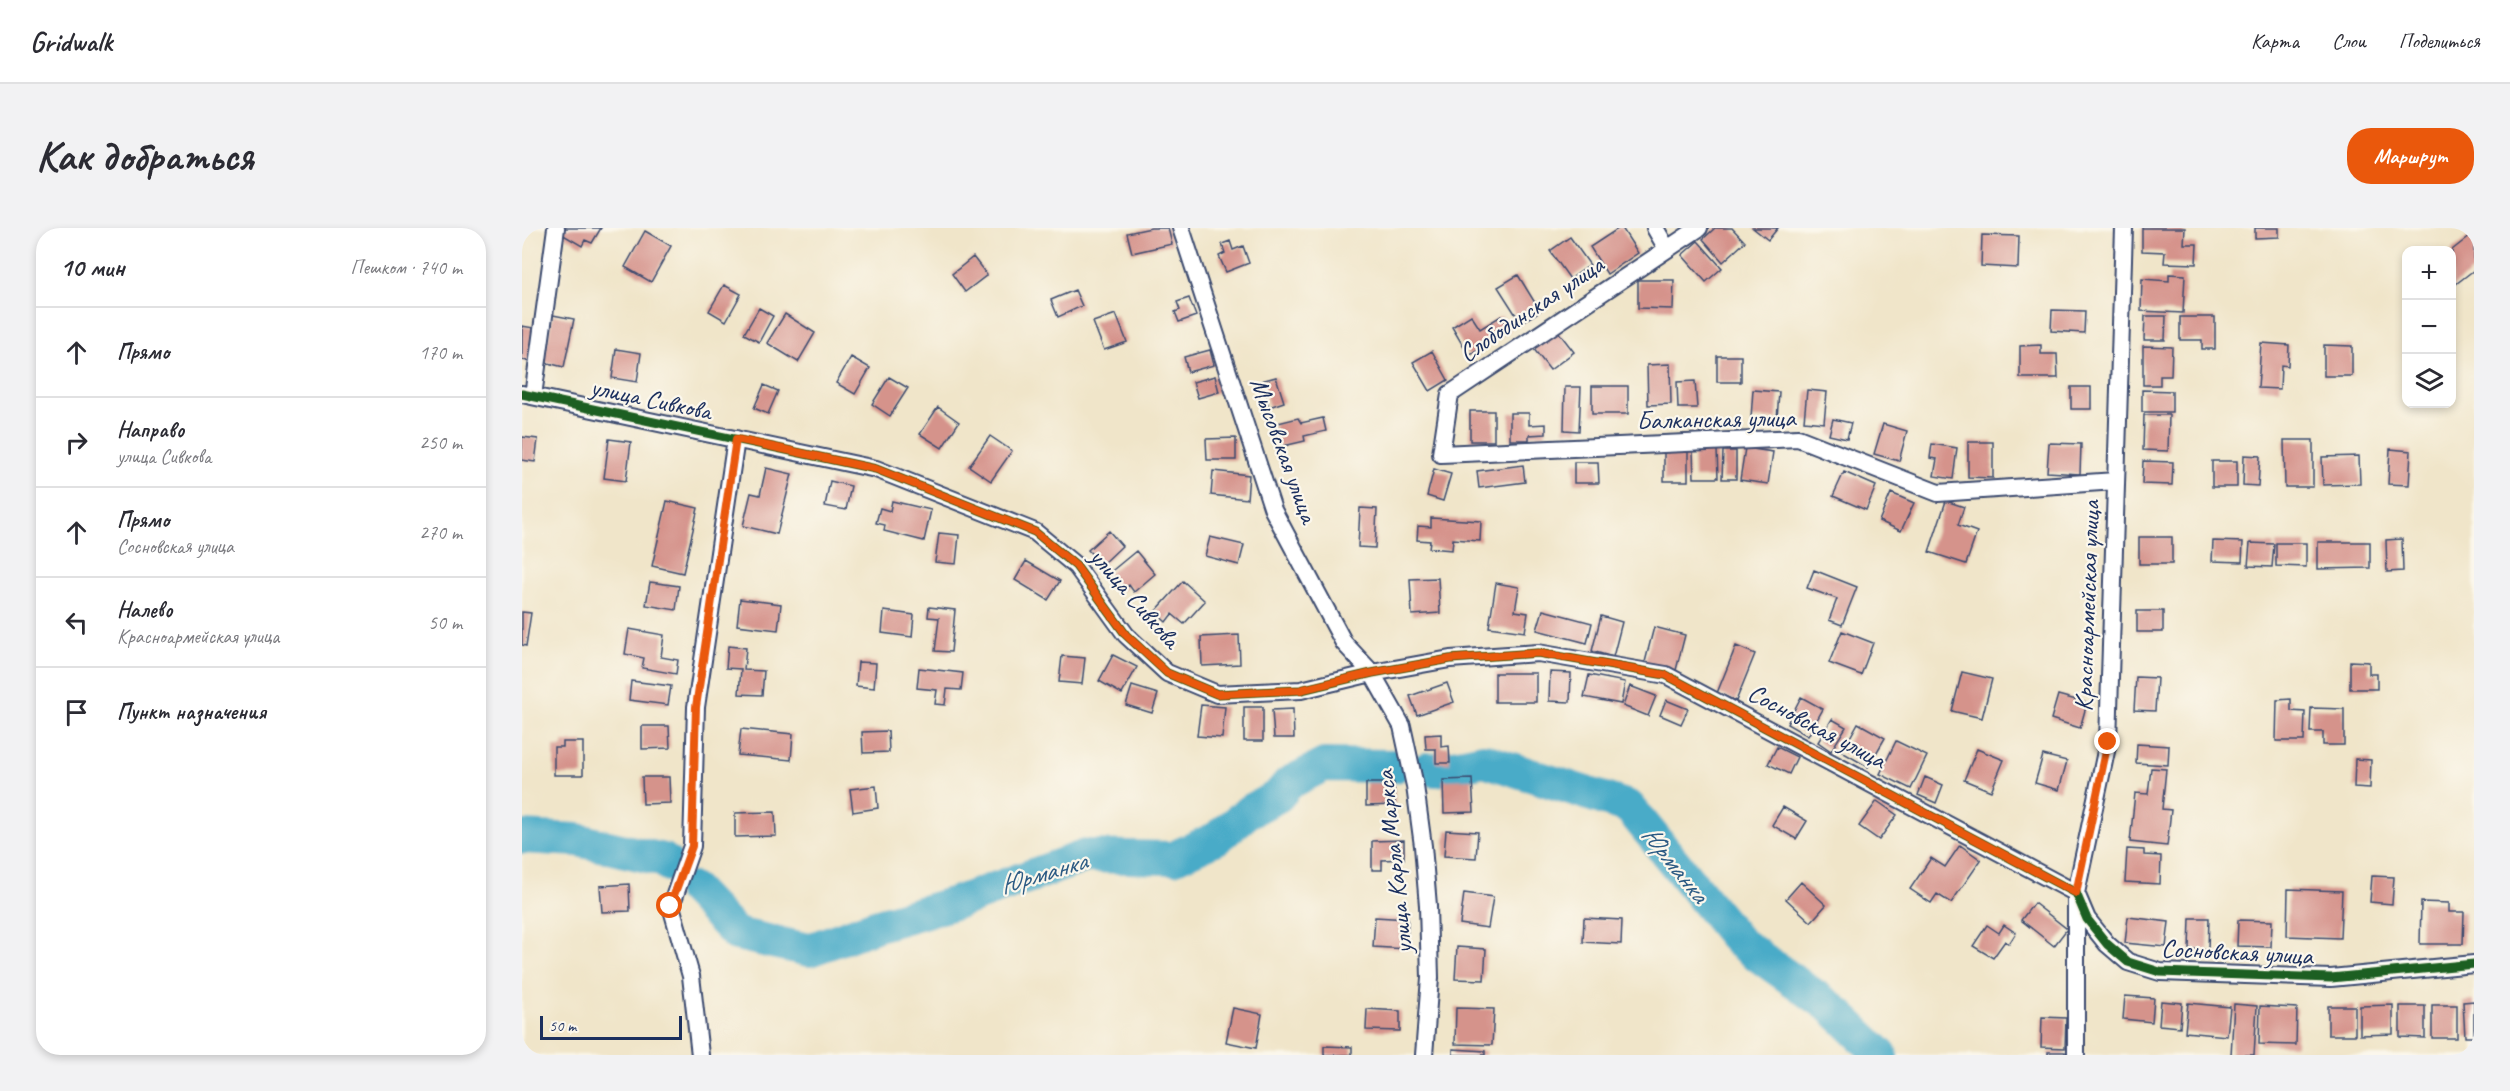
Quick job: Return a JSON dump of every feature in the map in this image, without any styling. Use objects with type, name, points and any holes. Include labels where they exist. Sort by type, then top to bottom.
[{"type":"street","points":[[528,395],[556,228]]},
{"type":"street","name":"Мысовская улица","points":[[1181,228],[1273,510],[1344,643],[1372,673]]},
{"type":"street","points":[[1655,228],[1668,249]]},
{"type":"street","name":"Слободинская улица","points":[[1450,394],[1699,228]]},
{"type":"street","name":"Красноармейская улица","points":[[2076,1055],[2076,893],[2108,742],[2124,228]]},
{"type":"street","name":"Балканская улица","points":[[1450,394],[1441,454],[1798,438],[1938,493],[2116,481]]},
{"type":"street","name":"улица Сивкова","points":[[528,395],[876,469],[1035,532],[1076,566],[1126,635],[1167,673],[1217,694],[1300,690],[1372,673]]},
{"type":"street","points":[[700,1055],[691,976],[670,906],[692,846],[696,707],[736,439]]},
{"type":"street","name":"Сосновская улица","points":[[1372,673],[1450,659],[1538,653],[1666,675],[2076,893],[2087,920],[2108,944],[2128,962],[2160,972],[2331,978],[2474,964]]},
{"type":"street","name":"улица Карла Маркса","points":[[1372,673],[1402,726],[1415,786],[1428,906],[1430,978],[1424,1055]]},
{"type":"building","points":[[563,228],[601,228],[592,243],[585,240],[582,246],[560,233]]},
{"type":"building","points":[[1151,228],[1168,228],[1172,244],[1132,253],[1127,233]]},
{"type":"building","points":[[1622,228],[1638,253],[1607,274],[1590,247]]},
{"type":"building","points":[[1715,228],[1732,228],[1745,242],[1723,262],[1703,239]]},
{"type":"building","points":[[1753,228],[1778,228],[1768,240]]},
{"type":"building","points":[[2142,228],[2185,228],[2184,244],[2197,244],[2196,264],[2164,263],[2165,252],[2142,251]]},
{"type":"building","points":[[2255,228],[2279,228],[2279,237],[2255,238]]},
{"type":"building","points":[[645,231],[671,246],[651,282],[625,267]]},
{"type":"building","points":[[1982,235],[2019,236],[2018,268],[1981,266]]},
{"type":"building","points":[[2471,235],[2474,239],[2474,270],[2456,284],[2456,247]]},
{"type":"building","points":[[1570,237],[1590,265],[1570,279],[1550,251]]},
{"type":"building","points":[[1230,241],[1233,250],[1243,246],[1249,263],[1226,272],[1219,256],[1225,253],[1222,244]]},
{"type":"building","points":[[1698,241],[1722,268],[1706,282],[1682,255]]},
{"type":"building","points":[[973,257],[987,275],[965,292],[952,274]]},
{"type":"building","points":[[2169,274],[2185,275],[2183,313],[2141,311],[2142,279],[2169,281]]},
{"type":"building","points":[[1518,275],[1540,311],[1521,323],[1498,287]]},
{"type":"building","points":[[1638,280],[1674,280],[1673,309],[1638,308]]},
{"type":"building","points":[[724,285],[741,294],[726,321],[709,311]]},
{"type":"building","points":[[1075,290],[1082,306],[1058,317],[1051,300]]},
{"type":"building","points":[[1189,298],[1196,316],[1179,322],[1175,312],[1180,310],[1177,302]]},
{"type":"building","points":[[759,308],[773,316],[759,342],[744,334]]},
{"type":"building","points":[[2052,310],[2085,311],[2084,333],[2051,331]]},
{"type":"building","points":[[785,314],[815,333],[798,362],[767,343]]},
{"type":"building","points":[[1116,314],[1127,342],[1104,350],[1093,322]]},
{"type":"building","points":[[553,315],[574,319],[564,367],[543,362]]},
{"type":"building","points":[[1471,315],[1480,329],[1501,316],[1510,330],[1469,356],[1452,327]]},
{"type":"building","points":[[2145,316],[2166,316],[2165,340],[2144,340]]},
{"type":"building","points":[[2180,317],[2215,317],[2215,349],[2202,349],[2202,340],[2180,340]]},
{"type":"building","points":[[522,326],[534,328],[529,361],[522,360]]},
{"type":"building","points":[[1557,330],[1574,352],[1550,370],[1533,348]]},
{"type":"building","points":[[2261,343],[2289,345],[2288,366],[2281,365],[2280,389],[2258,388]]},
{"type":"building","points":[[2041,345],[2041,354],[2057,354],[2058,378],[2020,378],[2020,346]]},
{"type":"building","points":[[2324,345],[2352,346],[2352,376],[2324,376]]},
{"type":"building","points":[[2143,346],[2172,347],[2171,376],[2160,376],[2160,385],[2143,385]]},
{"type":"building","points":[[616,349],[641,353],[637,382],[612,378]]},
{"type":"building","points":[[1210,350],[1214,365],[1188,372],[1184,357]]},
{"type":"building","points":[[1432,351],[1448,380],[1430,391],[1413,362]]},
{"type":"building","points":[[1717,356],[1741,356],[1741,382],[1717,382]]},
{"type":"building","points":[[851,357],[870,368],[855,394],[836,383]]},
{"type":"building","points":[[1670,364],[1671,404],[1648,405],[1647,365]]},
{"type":"building","points":[[1215,376],[1219,392],[1198,398],[1193,382]]},
{"type":"building","points":[[889,377],[908,388],[890,416],[872,404]]},
{"type":"building","points":[[1276,377],[1284,402],[1269,407],[1261,381]]},
{"type":"building","points":[[1695,381],[1697,408],[1678,408],[1677,382]]},
{"type":"building","points":[[764,385],[778,391],[768,414],[754,408]]},
{"type":"building","points":[[1592,386],[1628,386],[1628,414],[1592,414]]},
{"type":"building","points":[[1565,387],[1581,387],[1579,431],[1564,430]]},
{"type":"building","points":[[2071,387],[2091,387],[2091,409],[2071,409]]},
{"type":"building","points":[[1753,390],[1779,392],[1777,419],[1751,418]]},
{"type":"building","points":[[1807,390],[1827,392],[1824,423],[1804,421]]},
{"type":"building","points":[[2142,390],[2172,391],[2172,412],[2142,412]]},
{"type":"building","points":[[938,407],[959,422],[942,448],[920,434]]},
{"type":"building","points":[[1470,411],[1494,411],[1494,441],[1470,441]]},
{"type":"building","points":[[1510,413],[1529,413],[1529,425],[1546,424],[1546,434],[1529,435],[1529,440],[1510,440]]},
{"type":"building","points":[[2144,415],[2169,415],[2168,451],[2143,450]]},
{"type":"building","points":[[1298,418],[1301,423],[1323,418],[1326,431],[1304,436],[1305,441],[1279,447],[1274,424]]},
{"type":"building","points":[[1833,419],[1851,423],[1847,439],[1829,435]]},
{"type":"building","points":[[1883,424],[1907,431],[1899,461],[1874,454]]},
{"type":"building","points":[[990,436],[1012,451],[991,481],[969,466]]},
{"type":"building","points":[[522,437],[538,439],[535,462],[522,460]]},
{"type":"building","points":[[1236,438],[1236,460],[1207,460],[1206,439]]},
{"type":"building","points":[[609,439],[631,442],[626,481],[604,478]]},
{"type":"building","points":[[2284,440],[2313,440],[2313,487],[2285,487]]},
{"type":"building","points":[[1968,442],[1993,442],[1993,478],[1968,477]]},
{"type":"building","points":[[2049,443],[2081,444],[2080,474],[2047,472]]},
{"type":"building","points":[[1932,444],[1957,448],[1953,479],[1934,476],[1937,459],[1930,458]]},
{"type":"building","points":[[1745,448],[1773,452],[1768,484],[1740,480]]},
{"type":"building","points":[[2390,449],[2411,451],[2409,485],[2388,484]]},
{"type":"building","points":[[1717,450],[1718,478],[1694,478],[1693,451]]},
{"type":"building","points":[[1723,451],[1736,451],[1736,479],[1722,479]]},
{"type":"building","points":[[1664,452],[1688,452],[1688,481],[1664,481]]},
{"type":"building","points":[[2244,455],[2260,456],[2258,486],[2243,485]]},
{"type":"building","points":[[2359,456],[2360,484],[2323,485],[2322,457]]},
{"type":"building","points":[[2143,461],[2173,462],[2172,485],[2142,484]]},
{"type":"building","points":[[2212,461],[2237,461],[2237,487],[2212,487]]},
{"type":"building","points":[[1574,462],[1598,462],[1599,483],[1574,483]]},
{"type":"building","points":[[1523,465],[1525,482],[1479,488],[1477,471]]},
{"type":"building","points":[[766,468],[792,474],[777,534],[743,526],[751,493],[760,495]]},
{"type":"building","points":[[1434,469],[1451,474],[1443,501],[1427,496]]},
{"type":"building","points":[[1213,471],[1249,475],[1247,499],[1211,495]]},
{"type":"building","points":[[1844,472],[1876,486],[1866,510],[1833,496]]},
{"type":"building","points":[[830,481],[851,486],[846,510],[825,506]]},
{"type":"building","points":[[1891,493],[1914,503],[1901,531],[1879,521]]},
{"type":"building","points":[[667,501],[698,508],[683,573],[652,566]]},
{"type":"building","points":[[892,501],[931,510],[924,541],[884,531],[885,525],[876,523],[880,508],[890,511]]},
{"type":"building","points":[[1946,501],[1964,507],[1958,525],[1977,532],[1966,564],[1929,552]]},
{"type":"building","points":[[1360,508],[1377,509],[1375,548],[1358,547]]},
{"type":"building","points":[[1431,518],[1481,521],[1480,541],[1453,539],[1452,550],[1429,548],[1430,541],[1417,540],[1418,526],[1431,527]]},
{"type":"building","points":[[1109,531],[1122,546],[1102,565],[1088,550]]},
{"type":"building","points":[[939,533],[959,535],[956,564],[935,562]]},
{"type":"building","points":[[1210,537],[1244,545],[1239,565],[1205,556]]},
{"type":"building","points":[[2139,537],[2172,537],[2172,564],[2139,564]]},
{"type":"building","points":[[2402,539],[2403,571],[2387,572],[2386,540]]},
{"type":"building","points":[[2213,541],[2243,542],[2242,562],[2212,561]]},
{"type":"building","points":[[2318,542],[2370,542],[2370,568],[2318,569]]},
{"type":"building","points":[[2250,543],[2274,544],[2272,567],[2248,566]]},
{"type":"building","points":[[2276,543],[2306,543],[2306,567],[2276,566]]},
{"type":"building","points":[[1136,551],[1155,574],[1134,592],[1129,585],[1121,591],[1108,574]]},
{"type":"building","points":[[1026,561],[1060,581],[1048,600],[1015,580]]},
{"type":"building","points":[[1814,570],[1857,587],[1842,625],[1829,620],[1837,599],[1807,588]]},
{"type":"building","points":[[1438,578],[1440,613],[1412,615],[1410,579]]},
{"type":"building","points":[[1183,581],[1205,601],[1184,624],[1172,614],[1166,622],[1155,612]]},
{"type":"building","points":[[650,582],[679,586],[676,610],[646,605]]},
{"type":"building","points":[[1496,583],[1519,587],[1515,611],[1528,613],[1525,632],[1489,627]]},
{"type":"building","points":[[740,599],[781,604],[778,630],[737,625]]},
{"type":"building","points":[[929,607],[955,610],[951,652],[935,651],[939,618],[928,617]]},
{"type":"building","points":[[1543,610],[1592,623],[1587,643],[1537,630]]},
{"type":"building","points":[[884,611],[914,615],[912,637],[882,633]]},
{"type":"building","points":[[2137,611],[2163,611],[2163,632],[2137,632]]},
{"type":"building","points":[[522,612],[531,613],[526,646],[522,645]]},
{"type":"building","points":[[1601,616],[1622,622],[1613,657],[1592,651]]},
{"type":"building","points":[[1654,627],[1685,635],[1675,674],[1644,666]]},
{"type":"building","points":[[629,629],[664,635],[661,657],[678,660],[676,674],[642,668],[644,658],[625,654]]},
{"type":"building","points":[[1842,631],[1873,643],[1861,675],[1829,663]]},
{"type":"building","points":[[1239,635],[1240,664],[1202,666],[1201,637]]},
{"type":"building","points":[[728,646],[746,648],[744,670],[764,671],[762,695],[739,694],[741,669],[726,668]]},
{"type":"building","points":[[1736,646],[1755,654],[1736,701],[1717,693]]},
{"type":"building","points":[[1113,655],[1137,667],[1122,694],[1099,681]]},
{"type":"building","points":[[1062,656],[1085,658],[1082,684],[1059,682]]},
{"type":"building","points":[[2350,661],[2369,662],[2369,674],[2377,674],[2377,689],[2350,689]]},
{"type":"building","points":[[858,662],[876,663],[874,688],[856,686]]},
{"type":"building","points":[[919,668],[963,673],[961,690],[947,689],[945,705],[935,704],[937,690],[917,688]]},
{"type":"building","points":[[1550,672],[1571,673],[1570,702],[1549,701]]},
{"type":"building","points":[[1962,672],[1992,679],[1982,718],[1952,711]]},
{"type":"building","points":[[1495,673],[1536,673],[1536,702],[1495,702]]},
{"type":"building","points":[[1589,675],[1625,682],[1621,704],[1584,697]]},
{"type":"building","points":[[2136,677],[2157,678],[2155,711],[2134,710]]},
{"type":"building","points":[[631,681],[671,686],[668,705],[629,700]]},
{"type":"building","points":[[1447,683],[1454,702],[1417,715],[1410,696]]},
{"type":"building","points":[[1132,686],[1158,694],[1152,713],[1126,705]]},
{"type":"building","points":[[1630,686],[1656,696],[1648,716],[1623,706]]},
{"type":"building","points":[[2058,695],[2087,703],[2080,728],[2051,719]]},
{"type":"building","points":[[1801,697],[1823,709],[1808,736],[1787,724]]},
{"type":"building","points":[[2291,699],[2291,711],[2305,712],[2304,741],[2276,741],[2277,700]]},
{"type":"building","points":[[1666,700],[1688,709],[1681,724],[1660,715]]},
{"type":"building","points":[[1201,705],[1225,707],[1222,738],[1197,736]]},
{"type":"building","points":[[1244,707],[1263,707],[1263,741],[1244,741]]},
{"type":"building","points":[[2311,708],[2344,709],[2344,745],[2323,745],[2323,732],[2310,732]]},
{"type":"building","points":[[1293,709],[1294,738],[1274,738],[1272,710]]},
{"type":"building","points":[[1832,719],[1846,727],[1831,751],[1818,742]]},
{"type":"building","points":[[1858,723],[1885,738],[1868,767],[1842,752]]},
{"type":"building","points":[[642,726],[669,726],[670,748],[642,749]]},
{"type":"building","points":[[741,729],[793,734],[791,760],[738,755]]},
{"type":"building","points":[[888,731],[889,752],[863,753],[862,732]]},
{"type":"building","points":[[1441,734],[1441,747],[1449,746],[1450,763],[1436,763],[1436,749],[1426,749],[1425,735]]},
{"type":"building","points":[[1896,741],[1927,756],[1911,789],[1880,774]]},
{"type":"building","points":[[563,742],[583,742],[583,775],[554,775],[554,747],[563,747]]},
{"type":"building","points":[[2137,744],[2169,746],[2168,765],[2136,763]]},
{"type":"building","points":[[1777,747],[1797,757],[1789,774],[1768,764]]},
{"type":"building","points":[[1977,749],[2004,760],[1991,791],[1964,780]]},
{"type":"building","points":[[2043,755],[2067,761],[2059,790],[2035,783]]},
{"type":"building","points":[[2355,759],[2371,760],[2370,788],[2354,787]]},
{"type":"building","points":[[2151,768],[2166,769],[2162,809],[2171,810],[2167,846],[2130,842],[2135,793],[2148,794]]},
{"type":"building","points":[[642,777],[669,777],[670,803],[643,804]]},
{"type":"building","points":[[1925,777],[1943,785],[1936,803],[1918,795]]},
{"type":"building","points":[[1472,779],[1474,812],[1444,813],[1443,780]]},
{"type":"building","points":[[1366,783],[1394,783],[1395,805],[1366,806]]},
{"type":"building","points":[[876,786],[878,808],[853,812],[850,789]]},
{"type":"building","points":[[1877,801],[1897,815],[1879,840],[1859,826]]},
{"type":"building","points":[[1783,807],[1807,821],[1796,839],[1772,825]]},
{"type":"building","points":[[775,812],[776,836],[735,837],[735,813]]},
{"type":"building","points":[[1446,830],[1478,832],[1476,858],[1444,856]]},
{"type":"building","points":[[1404,840],[1404,859],[1382,860],[1382,870],[1372,870],[1372,841]]},
{"type":"building","points":[[1960,845],[1981,860],[1951,903],[1937,894],[1931,903],[1910,889],[1931,858],[1945,867]]},
{"type":"building","points":[[2127,849],[2144,850],[2144,855],[2161,856],[2160,884],[2125,882]]},
{"type":"building","points":[[2372,876],[2394,877],[2392,904],[2370,902]]},
{"type":"building","points":[[1801,882],[1826,905],[1811,922],[1786,899]]},
{"type":"building","points":[[629,884],[630,911],[602,912],[600,886]]},
{"type":"building","points":[[2288,889],[2342,891],[2340,938],[2287,936]]},
{"type":"building","points":[[1464,893],[1493,897],[1488,928],[1460,924]]},
{"type":"building","points":[[2421,902],[2449,903],[2449,912],[2464,912],[2463,944],[2420,944]]},
{"type":"building","points":[[2034,903],[2067,929],[2054,946],[2021,920]]},
{"type":"building","points":[[1375,917],[1408,919],[1407,949],[1373,947]]},
{"type":"building","points":[[2128,917],[2169,922],[2166,947],[2125,943]]},
{"type":"building","points":[[1584,918],[1622,920],[1621,944],[1583,942]]},
{"type":"building","points":[[2190,918],[2209,918],[2208,950],[2189,949]]},
{"type":"building","points":[[2238,920],[2272,921],[2271,947],[2237,946]]},
{"type":"building","points":[[1987,925],[1999,933],[2004,925],[2016,933],[2009,944],[2005,941],[1993,958],[1973,946]]},
{"type":"building","points":[[1457,947],[1486,949],[1484,980],[1455,979]]},
{"type":"building","points":[[2125,996],[2154,998],[2152,1022],[2123,1019]]},
{"type":"building","points":[[2161,1001],[2182,1003],[2180,1027],[2159,1025]]},
{"type":"building","points":[[2474,1001],[2474,1037],[2465,1037],[2463,1002]]},
{"type":"building","points":[[2188,1003],[2230,1007],[2227,1036],[2185,1032]]},
{"type":"building","points":[[2234,1004],[2257,1006],[2254,1055],[2231,1055]]},
{"type":"building","points":[[2393,1005],[2393,1034],[2360,1035],[2360,1006]]},
{"type":"building","points":[[2432,1005],[2457,1005],[2457,1038],[2432,1038]]},
{"type":"building","points":[[2260,1006],[2297,1008],[2296,1045],[2259,1044]]},
{"type":"building","points":[[2328,1006],[2355,1006],[2355,1035],[2328,1035]]},
{"type":"building","points":[[2400,1006],[2425,1006],[2425,1038],[2400,1037]]},
{"type":"building","points":[[1233,1008],[1262,1014],[1256,1048],[1226,1042]]},
{"type":"building","points":[[1456,1008],[1494,1009],[1492,1045],[1455,1044]]},
{"type":"building","points":[[1367,1009],[1400,1011],[1400,1031],[1366,1030]]},
{"type":"building","points":[[2042,1017],[2066,1018],[2065,1048],[2041,1047]]},
{"type":"building","points":[[1324,1046],[1352,1047],[1352,1055],[1324,1055]]},
{"type":"building","points":[[1453,1049],[1485,1051],[1485,1055],[1453,1055]]},
{"type":"building","points":[[2048,1052],[2065,1052],[2065,1055],[2048,1055]]},
{"type":"waterway","name":"Юрманка","points":[[1427,769],[1435,770],[1484,760],[1629,807],[1739,942],[1832,1008],[1881,1055]]},
{"type":"waterway","name":"Юрманка","points":[[693,889],[736,934],[809,950],[878,925],[958,902],[1086,856],[1173,858],[1217,838],[1248,812],[1278,796],[1289,783],[1324,765],[1395,766]]},
{"type":"waterway","name":"Юрманка","points":[[522,837],[578,840],[664,860],[669,865]]},
{"type":"cycle path","points":[[522,394],[876,469],[1035,532],[1076,566],[1126,635],[1167,673],[1217,694],[1301,690],[1372,673],[1450,659],[1538,653],[1666,675],[2076,893],[2087,919],[2107,944],[2128,962],[2160,972],[2331,978],[2474,964]]},
{"type":"route","points":[[670,906],[692,846],[696,707],[736,439],[876,469],[1035,532],[1076,566],[1126,635],[1167,673],[1217,694],[1300,690],[1372,673],[1450,659],[1538,653],[1666,675],[2076,893],[2108,742]]}]
